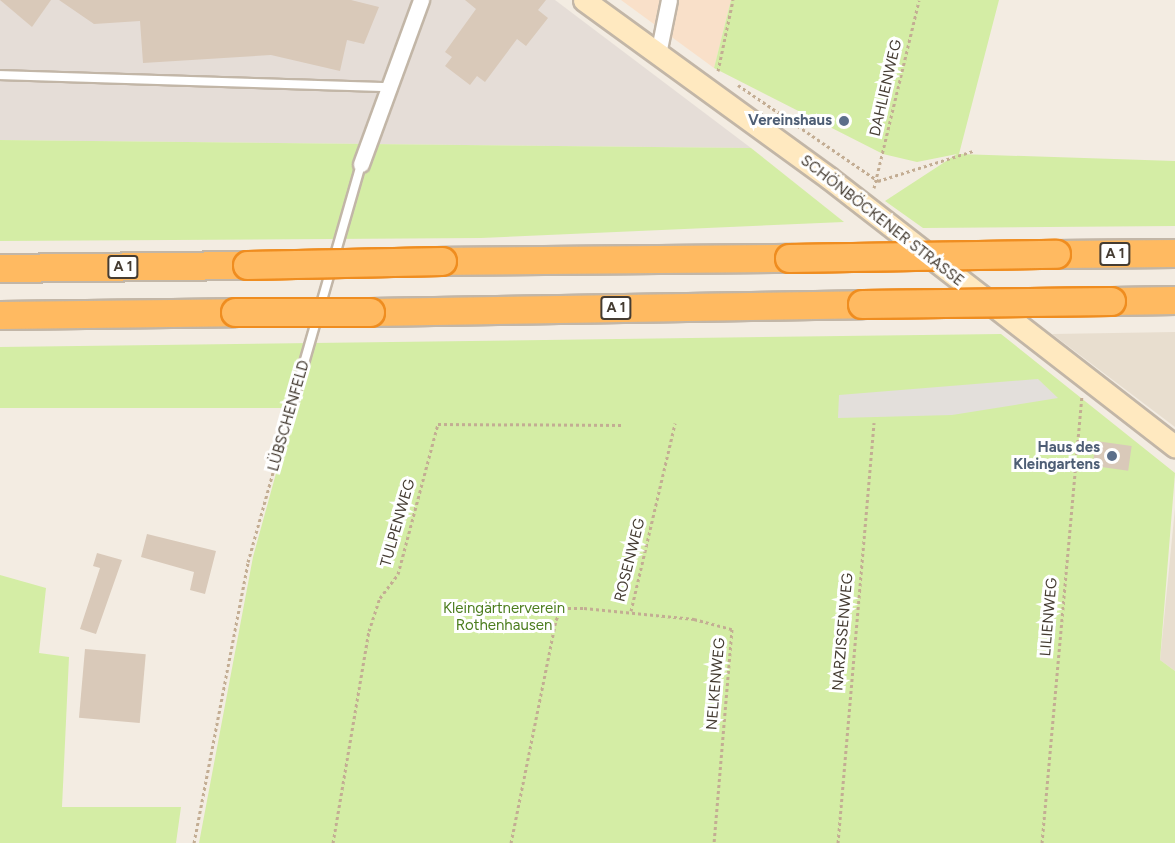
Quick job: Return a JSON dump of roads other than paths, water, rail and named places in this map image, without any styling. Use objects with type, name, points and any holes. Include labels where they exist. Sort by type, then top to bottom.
[{"type":"highway","name":"A 1","points":[[0,268],[1175,253]]},
{"type":"highway","name":"A 1","points":[[0,315],[1175,300]]},
{"type":"main road","name":"SCHÖNBÖCKENER STRASSE","points":[[584,0],[1175,446]]},
{"type":"street","name":"LÜBSCHENFELD","points":[[361,164],[386,87],[421,0]]},
{"type":"street","points":[[658,54],[669,0]]},
{"type":"lane","points":[[0,75],[386,87]]},
{"type":"lane","name":"LÜBSCHENFELD","points":[[292,405],[361,164]]},
{"type":"place","name":"Vereinshaus","points":[[844,121]]},
{"type":"place","name":"Haus des Kleingartens","points":[[1112,456]]},
{"type":"park label","name":"Kleingärtnerverein Rothenhausen","points":[[504,616]]}]
